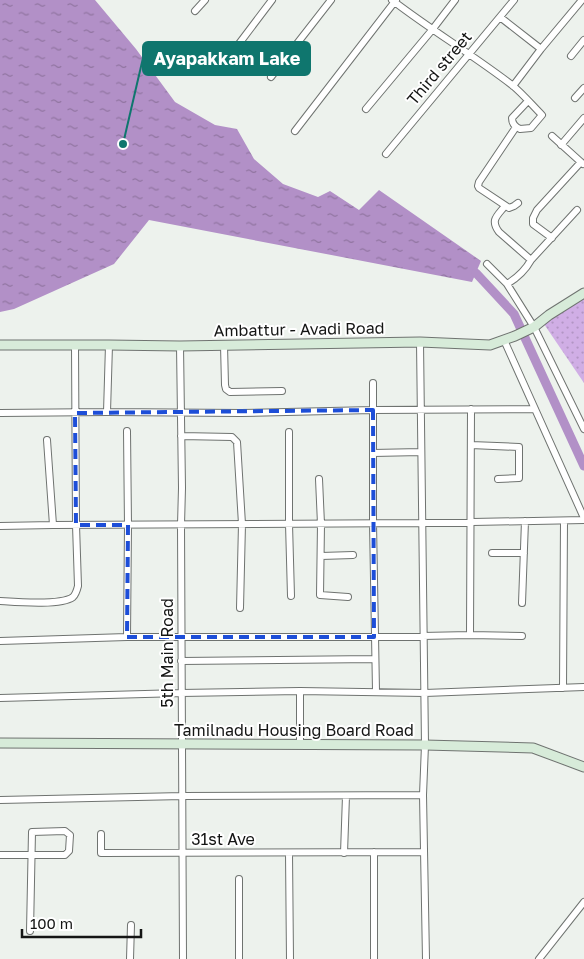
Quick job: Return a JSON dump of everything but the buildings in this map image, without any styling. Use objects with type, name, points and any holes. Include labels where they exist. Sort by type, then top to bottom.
[{"type":"street","points":[[195,11],[205,0]]},
{"type":"street","points":[[232,54],[272,0]]},
{"type":"street","points":[[271,78],[331,0]]},
{"type":"street","points":[[366,109],[432,30],[454,0]]},
{"type":"street","name":"Third street","points":[[386,154],[514,0]]},
{"type":"street","points":[[513,86],[582,0]]},
{"type":"street","points":[[295,131],[394,1],[432,30],[513,86],[528,101],[542,115],[531,128],[520,130],[512,122],[512,118],[528,101]]},
{"type":"street","points":[[500,17],[541,49]]},
{"type":"street","points":[[570,56],[584,40]]},
{"type":"street","points":[[575,98],[584,88]]},
{"type":"street","points":[[561,145],[584,118]]},
{"type":"street","points":[[516,127],[478,186],[509,208],[518,203]]},
{"type":"street","points":[[552,136],[582,164],[537,210],[533,218],[533,224],[552,238]]},
{"type":"street","points":[[505,206],[495,219],[495,227],[531,260]]},
{"type":"street","points":[[507,284],[526,269],[531,260],[577,210]]},
{"type":"street","points":[[487,264],[507,284],[584,429]]},
{"type":"street","name":"Ambattur - Avadi Road","points":[[0,345],[180,346],[420,342],[490,345],[531,328],[584,293]]},
{"type":"street","points":[[0,526],[525,522],[584,519],[504,340]]},
{"type":"street","points":[[420,342],[426,745],[423,795],[426,959]]},
{"type":"street","points":[[107,412],[109,345]]},
{"type":"street","points":[[224,345],[226,389],[230,392],[282,391]]},
{"type":"street","points":[[0,601],[64,601],[76,593],[78,586],[75,346]]},
{"type":"street","name":"5th Main Road","points":[[180,346],[182,488],[182,959]]},
{"type":"street","points":[[373,383],[376,691]]},
{"type":"street","points":[[470,409],[470,635]]},
{"type":"street","points":[[0,413],[241,413],[535,409]]},
{"type":"street","points":[[127,431],[127,637]]},
{"type":"street","points":[[289,432],[290,596]]},
{"type":"street","points":[[181,436],[232,437],[237,442],[242,524],[240,608]]},
{"type":"street","points":[[47,440],[53,525]]},
{"type":"street","points":[[471,445],[519,447],[519,478],[498,479]]},
{"type":"street","points":[[373,453],[421,452]]},
{"type":"street","points":[[319,479],[321,524],[320,594],[348,597]]},
{"type":"street","points":[[563,688],[564,521]]},
{"type":"street","points":[[522,603],[525,522]]},
{"type":"street","points":[[492,553],[524,554]]},
{"type":"street","points":[[321,556],[353,555]]},
{"type":"street","points":[[0,641],[127,637],[522,636]]},
{"type":"street","points":[[181,661],[375,659]]},
{"type":"street","points":[[0,698],[300,691],[425,693],[584,687]]},
{"type":"street","points":[[300,691],[300,744]]},
{"type":"street","name":"Tamilnadu Housing Board Road","points":[[0,743],[426,745],[533,748],[584,767]]},
{"type":"street","points":[[0,800],[183,796],[423,795]]},
{"type":"street","points":[[344,853],[346,796]]},
{"type":"street","points":[[0,855],[31,854],[65,855],[69,851],[70,835],[65,831],[32,832],[31,854],[30,931]]},
{"type":"street","name":"31st Ave","points":[[101,834],[101,853],[424,852]]},
{"type":"street","points":[[374,852],[374,959]]},
{"type":"street","points":[[289,853],[290,959]]},
{"type":"street","points":[[239,879],[239,959]]},
{"type":"street","points":[[539,959],[584,902]]},
{"type":"street","points":[[130,959],[131,925]]},
{"type":"highlighted area","points":[[373,410],[374,637],[127,637],[128,525],[76,525],[75,413]]},
{"type":"shaded area","points":[[584,299],[584,383],[544,324]]},
{"type":"water","points":[[0,0],[95,0],[136,49],[175,102],[215,125],[237,129],[254,159],[283,184],[318,197],[330,191],[359,210],[379,190],[481,261],[472,282],[149,220],[114,264],[14,309],[0,312]]},
{"type":"waterway","points":[[476,273],[514,314],[584,466]]},
{"type":"place","name":"Ayapakkam Lake","points":[[123,144]]}]
